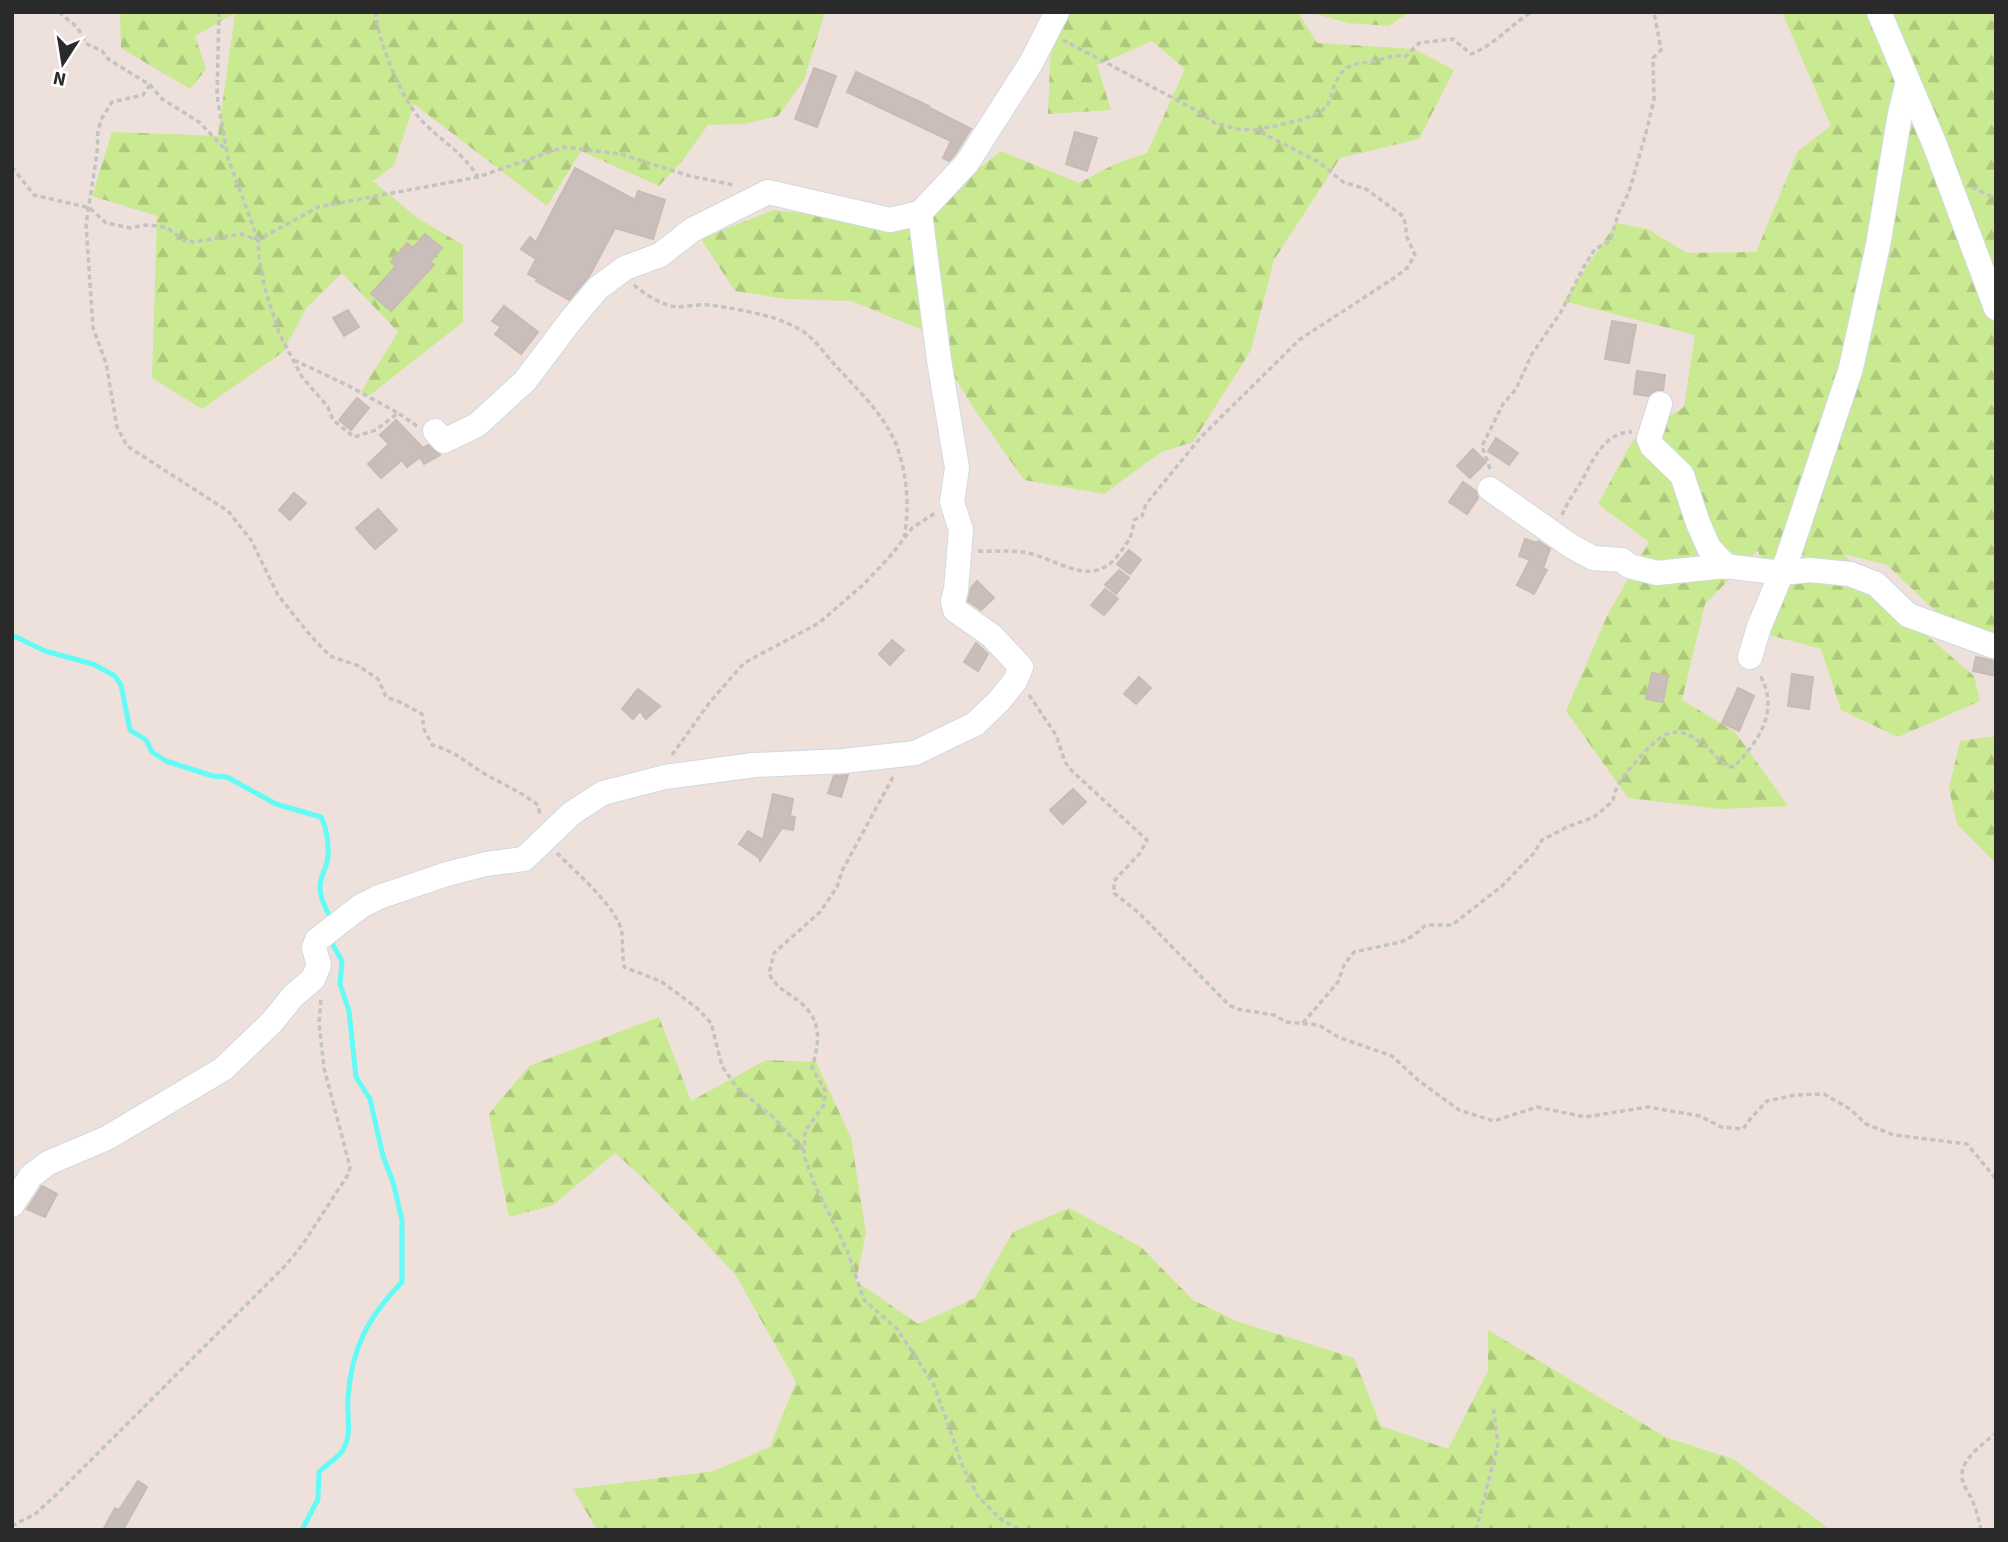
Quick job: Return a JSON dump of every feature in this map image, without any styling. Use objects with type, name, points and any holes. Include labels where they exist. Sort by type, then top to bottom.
[{"type":"street","points":[[1880,12],[1935,145],[1996,308]]},
{"type":"street","points":[[435,431],[444,441],[477,425],[525,381],[598,288],[622,270],[660,256],[692,230],[768,192],[890,220],[920,213],[967,163],[1031,63],[1052,21]]},
{"type":"street","points":[[1750,657],[1759,627],[1782,573],[1851,368],[1878,245],[1908,81]]},
{"type":"street","points":[[12,1205],[31,1176],[48,1163],[107,1138],[223,1069],[272,1022],[314,975],[319,965],[314,948],[317,940],[361,906],[379,897],[447,874],[486,864],[524,859],[572,813],[603,793],[666,777],[754,765],[844,761],[915,753],[975,724],[999,701],[1015,681],[1021,667],[992,636],[956,610],[953,601],[961,530],[952,502],[957,468],[939,360],[920,213]]},
{"type":"street","points":[[1660,404],[1649,439],[1651,446],[1682,475],[1709,548],[1727,567]]},
{"type":"street","points":[[1490,489],[1593,558],[1622,560],[1629,566],[1657,573],[1727,567],[1782,573],[1810,570],[1850,574],[1876,583],[1908,615],[1996,647]]},
{"type":"path","points":[[59,12],[78,28],[85,44],[102,51],[108,59],[150,85],[162,99],[199,122],[226,150]]},
{"type":"path","points":[[219,12],[217,96],[226,150],[258,240],[261,272],[274,323],[302,377],[328,407],[333,421],[354,437],[376,430],[398,413]]},
{"type":"path","points":[[374,12],[394,74],[416,114],[468,160],[478,177]]},
{"type":"path","points":[[1052,21],[1077,49],[1216,123],[1237,129],[1256,130],[1319,112],[1329,103],[1335,83],[1342,72],[1355,63],[1377,61],[1390,55],[1406,55],[1419,43],[1453,39],[1471,54],[1486,48],[1531,12]]},
{"type":"path","points":[[1490,489],[1490,468],[1482,446],[1486,437],[1503,404],[1516,388],[1532,354],[1561,312],[1595,249],[1610,241],[1629,192],[1654,99],[1654,58],[1661,50],[1654,12]]},
{"type":"path","points":[[150,85],[143,94],[112,102],[102,118],[87,208],[93,328],[106,363],[117,427],[127,446],[228,511],[251,540],[278,595],[330,656],[349,665],[359,666],[378,679],[386,697],[408,705],[422,714],[424,729],[432,745],[452,750],[484,773],[538,805],[545,840],[614,911],[622,933],[624,967],[662,982],[697,1008],[711,1023],[722,1066],[738,1089],[772,1116],[805,1151]]},
{"type":"path","points":[[961,530],[970,549],[1033,554],[1075,571],[1092,572],[1110,566],[1132,538],[1134,520],[1142,516],[1146,504],[1211,427],[1299,340],[1407,268],[1415,255],[1406,235],[1403,216],[1367,189],[1343,183],[1320,162],[1256,130]]},
{"type":"path","points":[[258,240],[318,207],[478,177],[564,148],[620,154],[690,176],[768,192]]},
{"type":"path","points":[[12,167],[34,195],[87,208],[106,223],[130,228],[146,225],[166,227],[185,241],[193,242],[241,233],[258,240]]},
{"type":"path","points":[[622,270],[638,288],[664,303],[678,307],[691,304],[742,310],[775,318],[808,334],[859,391],[895,442],[907,488],[905,503],[909,515],[904,537]]},
{"type":"path","points":[[294,360],[349,386],[421,429],[435,431]]},
{"type":"path","points":[[1555,535],[1568,499],[1578,488],[1596,454],[1611,438],[1627,431],[1640,432],[1649,439]]},
{"type":"path","points":[[671,756],[710,702],[744,663],[819,623],[864,584],[912,528],[952,502]]},
{"type":"path","points":[[1303,1023],[1338,982],[1344,965],[1354,952],[1401,942],[1426,925],[1452,925],[1502,886],[1534,853],[1542,840],[1594,817],[1612,801],[1615,788],[1658,738],[1681,731],[1694,736],[1726,766],[1734,766],[1756,743],[1763,729],[1769,699],[1750,657]]},
{"type":"path","points":[[1019,671],[1029,695],[1056,735],[1065,762],[1147,840],[1140,853],[1114,881],[1114,893],[1139,913],[1229,1005],[1237,1009],[1274,1015],[1286,1022],[1320,1025],[1338,1037],[1392,1056],[1419,1081],[1460,1110],[1494,1121],[1537,1107],[1585,1117],[1648,1107],[1700,1116],[1721,1127],[1743,1129],[1767,1101],[1795,1095],[1825,1094],[1866,1124],[1894,1135],[1967,1144],[1974,1156],[1996,1178]]},
{"type":"path","points":[[915,753],[891,779],[842,871],[837,887],[820,912],[774,953],[769,974],[779,989],[802,1004],[819,1027],[818,1046],[812,1068],[825,1090],[824,1105],[805,1132],[804,1156],[814,1183],[847,1250],[864,1300],[897,1329],[934,1385],[963,1467],[979,1499],[1003,1521],[1021,1530]]},
{"type":"path","points":[[12,1526],[35,1514],[56,1496],[286,1265],[303,1244],[349,1173],[347,1155],[324,1068],[319,1023],[324,980],[314,975]]},
{"type":"path","points":[[1476,1530],[1498,1444],[1493,1406]]},
{"type":"path","points":[[1981,1530],[1975,1506],[1962,1481],[1962,1475],[1964,1466],[1974,1451],[1996,1433]]},
{"type":"green space","points":[[120,12],[825,12],[804,80],[778,116],[744,124],[708,125],[682,161],[659,186],[581,151],[547,206],[414,104],[394,165],[373,181],[416,217],[463,245],[463,322],[370,395],[361,392],[398,332],[342,273],[307,307],[283,352],[202,409],[152,378],[157,216],[92,196],[112,132],[218,136],[235,13],[195,36],[206,69],[190,89],[121,48]]},
{"type":"green space","points":[[1052,12],[1298,12],[1317,43],[1414,49],[1454,70],[1419,139],[1340,158],[1274,260],[1251,350],[1193,442],[1161,452],[1104,494],[1024,480],[973,407],[927,332],[852,301],[787,299],[735,291],[701,239],[773,210],[908,224],[1001,151],[1079,183],[1115,164],[1147,153],[1185,69],[1152,41],[1097,65],[1111,110],[1048,114]]},
{"type":"green space","points":[[1309,12],[1409,12],[1389,26],[1348,23]]},
{"type":"green space","points":[[1782,12],[1996,12],[1996,639],[1944,619],[1887,565],[1843,554],[1905,617],[1974,676],[1980,701],[1898,737],[1841,710],[1821,649],[1770,635],[1771,591],[1758,550],[1705,604],[1682,700],[1735,732],[1788,806],[1721,809],[1628,798],[1566,711],[1607,616],[1649,542],[1598,504],[1633,440],[1684,407],[1695,335],[1564,301],[1616,223],[1647,229],[1687,253],[1756,252],[1798,151],[1831,126]]},
{"type":"green space","points":[[1996,736],[1996,864],[1957,824],[1949,789],[1960,741]]},
{"type":"green space","points":[[659,1017],[691,1101],[766,1060],[816,1062],[851,1138],[866,1233],[856,1281],[918,1324],[975,1298],[1013,1232],[1069,1208],[1141,1247],[1193,1300],[1236,1321],[1354,1358],[1381,1426],[1448,1449],[1488,1371],[1488,1330],[1665,1437],[1733,1459],[1831,1530],[597,1530],[573,1489],[714,1471],[770,1447],[796,1382],[735,1274],[642,1177],[615,1153],[553,1205],[509,1217],[489,1114],[529,1066]]},
{"type":"building","points":[[814,68],[836,76],[817,127],[795,119]]},
{"type":"building","points":[[856,72],[971,129],[949,161],[943,158],[951,141],[847,92]]},
{"type":"building","points":[[1075,132],[1097,138],[1087,171],[1066,164]]},
{"type":"building","points":[[575,168],[635,200],[638,191],[665,200],[653,239],[615,228],[590,275],[569,300],[528,274],[536,259],[521,249],[530,237],[536,242]]},
{"type":"building","points":[[425,234],[442,248],[430,262],[434,265],[391,311],[371,294],[396,266],[391,262],[407,243],[413,248]]},
{"type":"building","points":[[504,306],[538,332],[521,354],[495,334],[501,327],[492,321]]},
{"type":"building","points":[[348,310],[359,327],[344,336],[333,318]]},
{"type":"building","points":[[1612,321],[1636,325],[1629,363],[1605,359]]},
{"type":"building","points":[[1637,371],[1665,375],[1663,390],[1656,390],[1648,396],[1634,394]]},
{"type":"building","points":[[357,398],[369,408],[351,430],[339,420]]},
{"type":"building","points":[[396,420],[423,448],[428,445],[440,455],[424,464],[420,457],[407,467],[402,460],[381,478],[368,464],[389,444],[380,435]]},
{"type":"building","points":[[1496,438],[1518,453],[1509,465],[1488,451]]},
{"type":"building","points":[[1473,449],[1486,462],[1470,478],[1457,466]]},
{"type":"building","points":[[1463,482],[1476,491],[1478,498],[1467,514],[1449,502]]},
{"type":"building","points":[[294,493],[306,503],[290,520],[279,510]]},
{"type":"building","points":[[378,509],[397,530],[375,549],[356,528]]},
{"type":"building","points":[[1525,539],[1537,543],[1538,541],[1550,549],[1543,568],[1547,570],[1534,594],[1517,585],[1530,560],[1519,556]]},
{"type":"building","points":[[1129,550],[1141,560],[1130,574],[1117,564]]},
{"type":"building","points":[[1119,570],[1129,578],[1116,594],[1105,585]]},
{"type":"building","points":[[977,581],[994,598],[981,610],[968,601],[971,588]]},
{"type":"building","points":[[1105,589],[1118,599],[1104,615],[1091,605]]},
{"type":"building","points":[[892,640],[904,650],[890,665],[879,654]]},
{"type":"building","points":[[976,643],[988,654],[978,671],[964,662]]},
{"type":"building","points":[[1976,657],[1996,661],[1996,676],[1973,671]]},
{"type":"building","points":[[1652,673],[1668,676],[1663,702],[1646,699]]},
{"type":"building","points":[[1792,674],[1813,677],[1809,709],[1788,706]]},
{"type":"building","points":[[1139,677],[1151,688],[1136,704],[1124,694]]},
{"type":"building","points":[[1738,688],[1754,696],[1739,731],[1722,723]]},
{"type":"building","points":[[638,689],[660,706],[646,719],[640,711],[633,719],[622,709]]},
{"type":"building","points":[[848,775],[841,797],[828,793],[834,776]]},
{"type":"building","points":[[1073,789],[1086,802],[1063,824],[1050,810]]},
{"type":"building","points":[[773,794],[793,799],[790,816],[795,817],[793,830],[782,828],[760,861],[739,844],[748,831],[763,840]]},
{"type":"building","points":[[42,1186],[57,1194],[45,1217],[27,1209]]},
{"type":"building","points":[[138,1481],[147,1487],[123,1530],[103,1530],[115,1508],[119,1510]]},
{"type":"waterway","points":[[12,635],[45,651],[93,664],[115,676],[121,685],[130,730],[146,740],[152,752],[166,761],[213,776],[227,777],[276,804],[321,817],[328,851],[320,892],[331,920]]},
{"type":"waterway","points":[[302,1530],[318,1499],[319,1472],[338,1456],[346,1444],[350,1379],[358,1348],[371,1321],[402,1282],[402,1220],[370,1099],[356,1077],[349,1011],[340,984],[342,961],[333,945],[332,937]]}]
